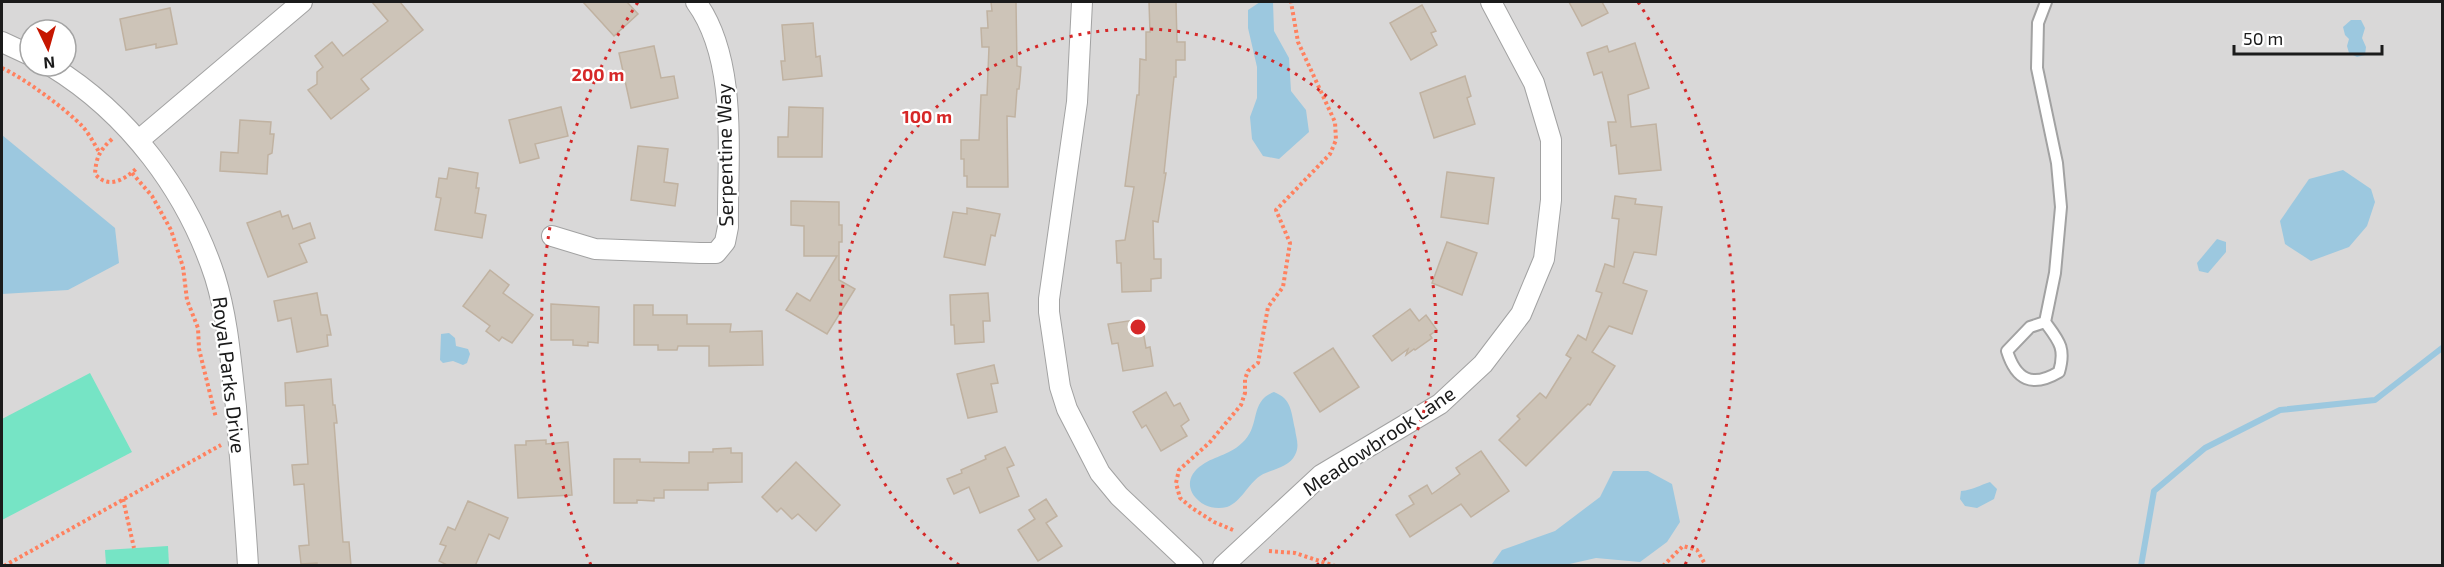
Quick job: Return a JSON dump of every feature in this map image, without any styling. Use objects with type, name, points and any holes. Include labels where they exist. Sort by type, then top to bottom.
[{"type":"street","points":[[139,140],[302,2]]},
{"type":"street","name":"Serpentine Way","points":[[552,236],[595,249],[640,251],[716,253],[725,242],[728,227],[727,91],[723,62],[713,33],[696,2]]},
{"type":"street","points":[[1082,2],[1077,102],[1049,299],[1050,322],[1060,387],[1067,410],[1100,473],[1119,496],[1193,566]]},
{"type":"street","name":"Meadowbrook Lane","points":[[1223,566],[1321,475],[1440,404],[1483,364],[1521,314],[1544,259],[1551,200],[1551,140],[1534,83],[1491,2]]},
{"type":"street","points":[[2,42],[18,49]]},
{"type":"street","name":"Royal Parks Drive","points":[[69,78],[112,112],[139,140],[177,195],[198,234],[215,276],[223,305],[230,350],[248,566]]},
{"type":"lane","points":[[2045,322],[2030,327],[2007,351],[2012,366],[2025,378],[2043,381],[2059,372],[2064,355],[2058,340],[2045,322],[2055,273],[2061,207],[2057,163],[2037,68],[2038,23],[2046,2]]},
{"type":"path","points":[[1233,530],[1214,522],[1192,508],[1180,498],[1176,483],[1179,470],[1210,442],[1241,405],[1248,371],[1258,363],[1268,307],[1283,287],[1290,243],[1276,210],[1330,154],[1336,140],[1335,122],[1298,42],[1291,2]]},
{"type":"path","points":[[2,68],[15,74],[83,127],[99,152]]},
{"type":"path","points":[[116,136],[99,152],[95,174],[101,180],[110,183],[124,180],[141,164]]},
{"type":"path","points":[[132,173],[152,196],[171,231],[183,267],[187,300],[198,328],[199,349],[218,427]]},
{"type":"path","points":[[7,565],[238,435]]},
{"type":"path","points":[[218,436],[219,457]]},
{"type":"path","points":[[123,499],[134,548]]},
{"type":"path","points":[[1663,566],[1683,546],[1697,550],[1706,566]]},
{"type":"path","points":[[1269,551],[1295,554],[1335,566]]},
{"type":"shaded area","points":[[2,2],[2442,2],[2442,565],[2,565]]},
{"type":"green space","points":[[90,373],[132,452],[2,520],[2,419]]},
{"type":"green space","points":[[168,546],[169,565],[106,565],[105,550]]},
{"type":"water","points":[[1260,2],[1273,2],[1274,31],[1289,58],[1291,91],[1306,110],[1309,132],[1279,159],[1263,156],[1252,139],[1250,117],[1257,98],[1257,67],[1248,28],[1248,10]]},
{"type":"water","points":[[2351,20],[2361,20],[2365,28],[2362,38],[2366,47],[2365,55],[2357,57],[2349,53],[2347,46],[2349,39],[2343,27]]},
{"type":"water","points":[[2,135],[115,228],[119,263],[68,290],[2,294]]},
{"type":"water","points":[[2343,170],[2371,189],[2375,202],[2367,226],[2349,247],[2311,261],[2285,244],[2280,221],[2309,179]]},
{"type":"water","points":[[2217,239],[2226,242],[2226,252],[2208,273],[2199,271],[2197,263]]},
{"type":"water","points":[[449,333],[455,338],[456,346],[468,349],[470,354],[467,363],[463,365],[453,361],[443,363],[440,360],[441,334]]},
{"type":"water","points":[[1274,392],[1284,398],[1290,407],[1297,442],[1295,455],[1284,466],[1260,476],[1232,505],[1218,508],[1205,505],[1191,491],[1192,475],[1202,465],[1234,449],[1245,440],[1250,434],[1261,401]]},
{"type":"water","points":[[1613,471],[1648,471],[1672,484],[1680,522],[1667,542],[1640,562],[1596,558],[1565,565],[1492,564],[1502,550],[1555,531],[1600,497]]},
{"type":"water","points":[[1990,482],[1997,489],[1994,499],[1977,508],[1965,506],[1960,499],[1961,491]]},
{"type":"building","points":[[372,2],[400,2],[423,30],[361,79],[369,89],[331,119],[308,90],[317,84],[317,72],[323,67],[315,56],[332,42],[343,56],[388,21]]},
{"type":"building","points":[[583,2],[627,2],[638,14],[614,36]]},
{"type":"building","points":[[991,2],[1016,2],[1017,66],[1021,67],[1015,117],[1007,116],[1008,187],[967,187],[967,176],[964,176],[964,159],[961,159],[961,140],[979,140],[981,95],[987,95],[989,47],[982,47],[981,28],[988,28],[987,11],[992,11]]},
{"type":"building","points":[[1149,2],[1176,2],[1177,42],[1185,42],[1185,60],[1176,60],[1164,173],[1166,173],[1158,222],[1153,221],[1154,259],[1161,259],[1161,278],[1151,279],[1151,291],[1122,292],[1121,263],[1117,263],[1116,241],[1125,240],[1134,187],[1125,186],[1137,95],[1139,95],[1140,59],[1146,60],[1146,32],[1150,32]]},
{"type":"building","points":[[1569,2],[1602,2],[1608,13],[1582,26]]},
{"type":"building","points":[[1422,5],[1436,31],[1431,33],[1437,45],[1411,60],[1390,23]]},
{"type":"building","points":[[170,8],[177,44],[156,48],[156,44],[126,50],[120,19]]},
{"type":"building","points":[[813,23],[816,57],[820,56],[822,76],[783,80],[781,61],[785,61],[782,25]]},
{"type":"building","points":[[1635,43],[1649,88],[1628,95],[1631,127],[1656,124],[1661,170],[1619,174],[1616,145],[1611,146],[1608,122],[1616,122],[1602,72],[1594,75],[1587,53],[1607,46],[1609,52]]},
{"type":"building","points":[[654,46],[661,78],[674,76],[678,98],[631,108],[619,53]]},
{"type":"building","points":[[1465,76],[1471,96],[1467,98],[1475,124],[1434,138],[1420,93]]},
{"type":"building","points":[[561,107],[568,136],[535,144],[539,158],[520,163],[509,120]]},
{"type":"building","points":[[789,107],[823,108],[822,157],[778,157],[778,137],[788,137]]},
{"type":"building","points":[[240,120],[271,122],[270,134],[274,134],[272,153],[268,155],[267,174],[220,171],[221,152],[238,153]]},
{"type":"building","points":[[638,146],[668,149],[664,182],[678,184],[675,206],[631,200]]},
{"type":"building","points":[[449,168],[478,173],[476,188],[479,188],[475,213],[486,215],[482,238],[435,230],[441,198],[436,197],[439,178],[447,179]]},
{"type":"building","points":[[1447,172],[1494,178],[1488,224],[1441,217]]},
{"type":"building","points":[[1615,196],[1636,199],[1635,204],[1662,207],[1656,255],[1634,252],[1623,283],[1647,291],[1632,334],[1609,326],[1592,352],[1615,366],[1590,405],[1588,404],[1526,466],[1499,440],[1520,419],[1517,416],[1540,393],[1546,398],[1571,358],[1566,355],[1578,335],[1586,340],[1602,293],[1596,291],[1605,264],[1614,267],[1619,219],[1612,218]]},
{"type":"building","points":[[791,201],[839,202],[842,242],[839,242],[839,280],[855,289],[827,334],[786,310],[797,293],[810,301],[837,256],[804,256],[804,226],[791,225]]},
{"type":"building","points":[[967,208],[1000,214],[995,236],[991,235],[985,265],[944,257],[953,212],[967,214]]},
{"type":"building","points":[[280,211],[282,217],[288,215],[293,229],[310,223],[315,238],[299,244],[307,262],[268,277],[247,223]]},
{"type":"building","points":[[1447,242],[1477,253],[1462,295],[1432,283]]},
{"type":"building","points":[[490,270],[509,285],[503,293],[533,315],[512,343],[502,337],[499,341],[486,331],[490,326],[463,306]]},
{"type":"building","points":[[317,293],[321,315],[327,315],[331,335],[327,335],[328,346],[297,352],[291,318],[278,321],[274,301]]},
{"type":"building","points":[[988,293],[990,321],[983,321],[984,342],[955,344],[954,325],[951,325],[950,295]]},
{"type":"building","points":[[551,304],[599,307],[598,343],[588,342],[588,346],[573,345],[573,340],[551,340]]},
{"type":"building","points":[[634,305],[653,305],[653,315],[687,315],[687,324],[731,324],[730,332],[762,331],[763,365],[709,366],[709,346],[678,346],[677,350],[658,350],[658,345],[634,345]]},
{"type":"building","points":[[1410,309],[1419,321],[1426,315],[1437,330],[1430,335],[1432,338],[1415,350],[1406,355],[1408,349],[1392,361],[1373,336]]},
{"type":"building","points":[[1141,319],[1146,348],[1150,347],[1153,366],[1123,371],[1118,343],[1112,344],[1108,324]]},
{"type":"building","points":[[1333,348],[1359,387],[1320,412],[1294,373]]},
{"type":"building","points":[[994,365],[998,383],[991,384],[997,412],[968,418],[957,374]]},
{"type":"building","points":[[331,379],[337,423],[334,423],[343,542],[349,542],[351,566],[301,564],[299,546],[309,545],[304,484],[294,485],[292,465],[308,464],[304,405],[286,406],[285,383]]},
{"type":"building","points":[[1166,392],[1174,406],[1180,403],[1189,420],[1181,426],[1187,436],[1161,451],[1146,425],[1142,428],[1133,412]]},
{"type":"building","points":[[546,440],[546,444],[568,442],[572,495],[518,498],[515,445],[526,445],[526,441]]},
{"type":"building","points":[[1005,447],[1014,465],[1007,468],[1019,496],[980,513],[969,487],[954,494],[947,479],[962,473],[961,470],[986,459],[985,456]]},
{"type":"building","points":[[731,448],[731,453],[742,453],[742,482],[708,483],[708,490],[664,490],[664,498],[654,498],[654,501],[637,500],[637,503],[614,503],[614,459],[689,463],[689,452],[713,452],[713,449]]},
{"type":"building","points":[[1481,451],[1509,491],[1471,517],[1461,504],[1410,537],[1396,515],[1414,504],[1409,496],[1427,485],[1432,494],[1460,474],[1456,468]]},
{"type":"building","points":[[796,462],[840,505],[816,531],[798,514],[792,519],[781,508],[777,512],[762,497]]},
{"type":"building","points":[[1046,499],[1057,516],[1046,523],[1062,546],[1038,561],[1018,530],[1035,519],[1029,510]]},
{"type":"building","points":[[468,501],[508,518],[499,539],[489,534],[475,566],[449,566],[439,561],[446,546],[440,544],[448,527],[455,530]]},
{"type":"waterway","points":[[2141,566],[2154,491],[2205,448],[2280,410],[2375,400],[2442,348]]}]
